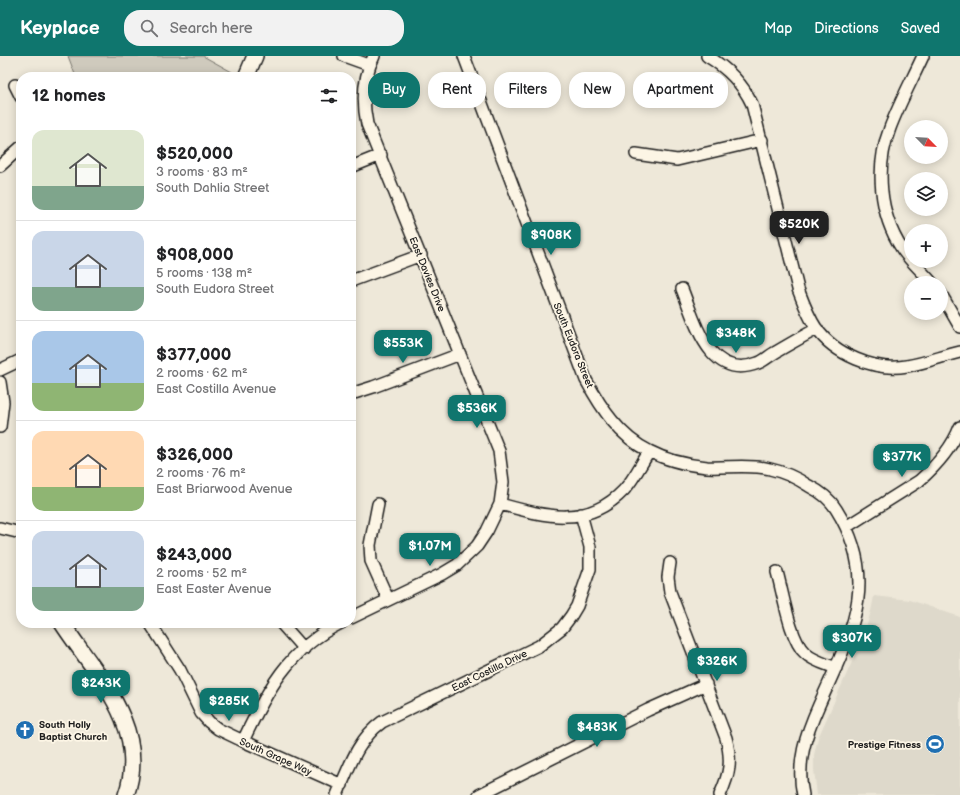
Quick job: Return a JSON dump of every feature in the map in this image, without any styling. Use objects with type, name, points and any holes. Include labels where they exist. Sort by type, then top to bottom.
[{"type":"street","points":[[248,72],[255,56]]},
{"type":"street","name":"East Davies Drive","points":[[344,56],[372,61],[365,81],[364,110],[369,130],[381,155],[498,451],[502,482],[500,504],[487,531],[477,546],[457,565],[356,615]]},
{"type":"street","name":"South Eudora Street","points":[[464,56],[586,380],[600,406],[615,425],[649,452],[686,464],[708,467],[748,466],[783,473],[800,480],[824,496],[835,507],[846,527],[858,558],[860,586],[855,618],[836,668],[808,729],[801,759],[803,795]]},
{"type":"street","points":[[706,56],[721,64],[736,78],[749,97],[762,140],[798,289],[808,315],[817,329],[834,346],[848,355],[872,364],[894,368],[908,366],[960,352]]},
{"type":"street","points":[[923,56],[890,127],[882,155],[881,183],[884,204],[896,238],[911,262],[925,276]]},
{"type":"street","points":[[636,154],[677,160],[762,140]]},
{"type":"street","points":[[0,166],[16,152]]},
{"type":"street","points":[[356,165],[381,155]]},
{"type":"street","points":[[356,279],[421,255]]},
{"type":"street","points":[[682,289],[703,343],[717,358],[732,365],[746,366],[758,363],[817,329]]},
{"type":"street","points":[[948,306],[960,327]]},
{"type":"street","points":[[356,393],[373,388],[460,354]]},
{"type":"street","points":[[0,370],[16,362]]},
{"type":"street","points":[[0,382],[3,402],[0,427]]},
{"type":"street","points":[[846,527],[919,481],[948,450],[960,427]]},
{"type":"street","points":[[500,504],[550,517],[569,517],[594,511],[612,501],[624,490],[649,452]]},
{"type":"street","points":[[378,504],[370,545],[371,560],[388,599]]},
{"type":"street","name":"East Costilla Drive","points":[[340,790],[360,744],[374,728],[382,722],[539,646],[562,628],[577,606],[590,569],[590,547],[581,514]]},
{"type":"street","points":[[0,528],[16,532]]},
{"type":"street","points":[[670,563],[668,577],[670,592],[706,684],[730,752],[729,774],[720,795]]},
{"type":"street","points":[[778,572],[797,643],[804,653],[813,659],[836,668]]},
{"type":"street","points":[[65,628],[115,701],[128,728],[132,747],[132,765],[126,795]]},
{"type":"street","name":"South Grape Way","points":[[153,628],[180,670],[201,713],[218,729],[340,790]]},
{"type":"street","points":[[285,628],[304,649]]},
{"type":"street","points":[[243,741],[262,700],[276,678],[304,649],[318,637],[333,628]]},
{"type":"street","points":[[479,795],[648,710],[706,684]]},
{"type":"shaded area","points":[[68,56],[203,56],[232,72],[74,72]]},
{"type":"shaded area","points":[[874,596],[910,600],[960,617],[960,795],[817,795],[814,755],[818,738],[864,635]]},
{"type":"place","name":"South Holly Baptist Church","points":[[25,730]]},
{"type":"place","name":"Prestige Fitness","points":[[935,744]]}]
